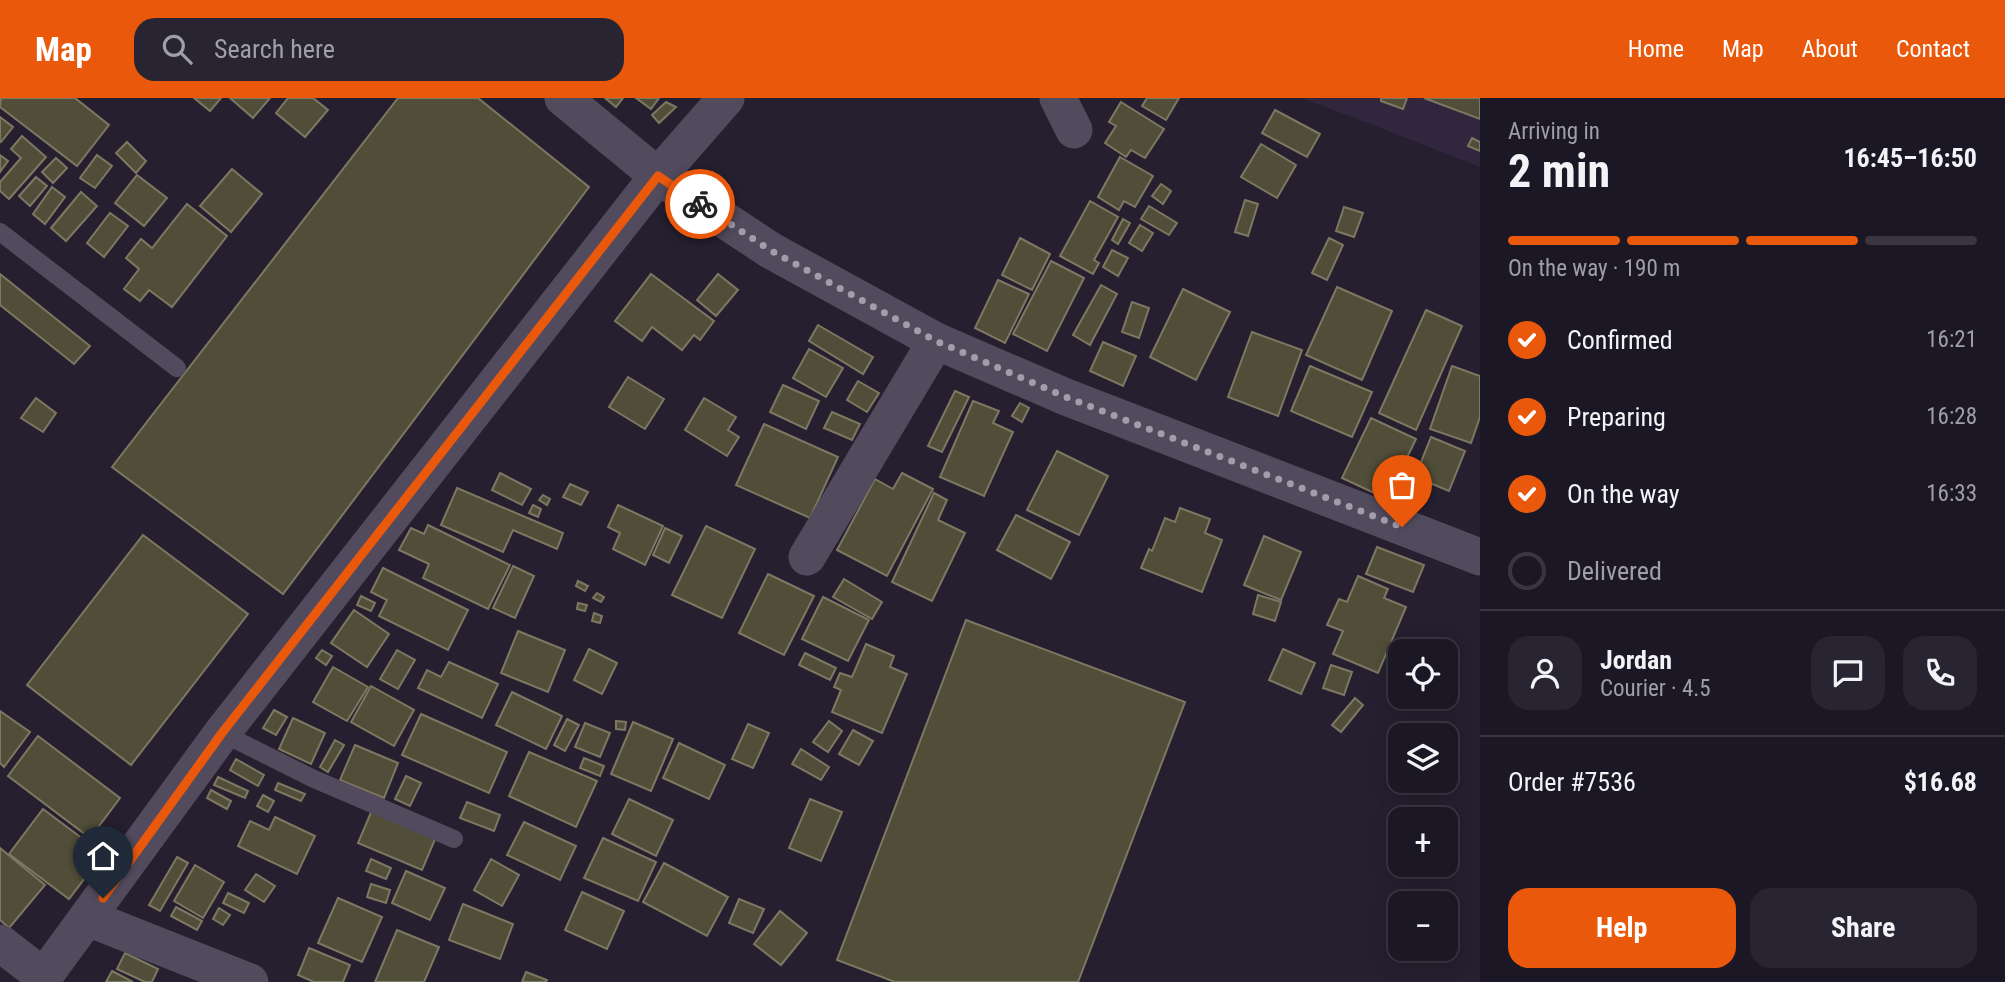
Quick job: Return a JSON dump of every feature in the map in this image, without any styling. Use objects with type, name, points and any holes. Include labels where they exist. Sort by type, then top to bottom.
[{"type":"street","points":[[563,98],[658,176],[770,250],[936,341],[1066,397],[1480,557]]},
{"type":"street","points":[[0,943],[42,979],[222,733],[658,176],[726,98]]},
{"type":"street","points":[[807,557],[936,341]]},
{"type":"street","points":[[88,918],[250,982]]},
{"type":"lane","points":[[0,232],[177,368]]},
{"type":"lane","points":[[222,733],[314,779],[454,839]]},
{"type":"shaded area","points":[[1302,98],[1480,98],[1480,167],[1368,123]]},
{"type":"building","points":[[1,98],[75,98],[109,125],[77,166],[0,107]]},
{"type":"building","points":[[194,98],[221,98],[210,111]]},
{"type":"building","points":[[230,98],[270,98],[253,118]]},
{"type":"building","points":[[288,98],[313,98],[328,110],[305,137],[276,113]]},
{"type":"building","points":[[398,98],[478,98],[589,187],[283,594],[112,467]]},
{"type":"building","points":[[605,98],[623,98],[616,107]]},
{"type":"building","points":[[636,98],[659,98],[651,109]]},
{"type":"building","points":[[1147,98],[1179,98],[1166,120],[1142,106]]},
{"type":"building","points":[[1381,98],[1407,98],[1403,109],[1381,101]]},
{"type":"building","points":[[1424,98],[1480,98],[1480,119]]},
{"type":"building","points":[[666,102],[676,107],[659,123],[652,115]]},
{"type":"building","points":[[1121,102],[1164,129],[1145,158],[1131,150],[1126,157],[1105,143],[1116,126],[1109,122]]},
{"type":"building","points":[[1275,110],[1320,134],[1307,157],[1262,133]]},
{"type":"building","points":[[0,117],[13,127],[1,142],[0,141]]},
{"type":"building","points":[[22,136],[46,157],[9,199],[0,191],[0,182],[21,158],[11,149]]},
{"type":"building","points":[[1472,138],[1480,142],[1480,151],[1468,146]]},
{"type":"building","points":[[127,142],[146,161],[136,173],[116,153]]},
{"type":"building","points":[[1261,144],[1296,165],[1277,198],[1241,177]]},
{"type":"building","points":[[0,155],[8,161],[0,172]]},
{"type":"building","points":[[97,155],[112,166],[95,188],[80,178]]},
{"type":"building","points":[[1120,157],[1153,176],[1135,207],[1124,201],[1119,210],[1098,197]]},
{"type":"building","points":[[56,158],[67,168],[53,183],[42,172]]},
{"type":"building","points":[[232,169],[262,194],[231,232],[200,206]]},
{"type":"building","points":[[137,175],[167,198],[144,226],[115,203]]},
{"type":"building","points":[[36,177],[47,186],[30,206],[19,196]]},
{"type":"building","points":[[1161,184],[1171,191],[1163,204],[1152,196]]},
{"type":"building","points":[[52,187],[65,197],[45,224],[33,214]]},
{"type":"building","points":[[81,192],[97,206],[66,241],[51,228]]},
{"type":"building","points":[[1245,200],[1258,204],[1248,236],[1235,232]]},
{"type":"building","points":[[1090,201],[1118,217],[1094,260],[1099,263],[1093,274],[1060,256]]},
{"type":"building","points":[[187,204],[227,236],[172,307],[149,290],[140,301],[124,289],[139,269],[126,258],[141,239],[152,248]]},
{"type":"building","points":[[1149,206],[1177,223],[1169,235],[1141,219]]},
{"type":"building","points":[[1344,207],[1363,213],[1354,237],[1336,231]]},
{"type":"building","points":[[110,213],[128,226],[104,257],[87,243]]},
{"type":"building","points":[[1123,219],[1130,223],[1118,244],[1112,240]]},
{"type":"building","points":[[1140,225],[1153,233],[1142,251],[1129,243]]},
{"type":"building","points":[[1020,238],[1050,254],[1032,290],[1002,275]]},
{"type":"building","points":[[1329,238],[1343,245],[1327,280],[1312,273]]},
{"type":"building","points":[[1112,250],[1128,258],[1118,276],[1103,267]]},
{"type":"building","points":[[1051,261],[1084,278],[1047,351],[1013,334]]},
{"type":"building","points":[[0,274],[90,346],[74,364],[0,305]]},
{"type":"building","points":[[651,274],[714,321],[700,340],[694,335],[682,350],[652,327],[642,341],[615,321]]},
{"type":"building","points":[[718,274],[738,290],[716,316],[697,300]]},
{"type":"building","points":[[998,280],[1029,294],[1005,343],[975,328]]},
{"type":"building","points":[[1101,285],[1117,294],[1090,345],[1073,335]]},
{"type":"building","points":[[1337,287],[1392,311],[1362,380],[1306,355]]},
{"type":"building","points":[[1183,289],[1230,312],[1196,380],[1150,357]]},
{"type":"building","points":[[1132,302],[1149,308],[1139,338],[1122,332]]},
{"type":"building","points":[[1426,310],[1462,326],[1416,430],[1379,413]]},
{"type":"building","points":[[818,325],[873,357],[863,374],[809,341]]},
{"type":"building","points":[[1252,332],[1302,350],[1278,416],[1228,397]]},
{"type":"building","points":[[1103,342],[1136,356],[1123,386],[1090,371]]},
{"type":"building","points":[[809,349],[843,368],[826,397],[793,378]]},
{"type":"building","points":[[1310,366],[1372,392],[1352,437],[1291,411]]},
{"type":"building","points":[[1452,366],[1480,376],[1480,417],[1471,443],[1430,429]]},
{"type":"building","points":[[628,377],[664,399],[645,429],[609,407]]},
{"type":"building","points":[[858,381],[879,393],[867,412],[847,400]]},
{"type":"building","points":[[783,385],[819,401],[806,429],[770,412]]},
{"type":"building","points":[[955,391],[969,397],[942,452],[928,446]]},
{"type":"building","points":[[36,398],[56,413],[43,432],[21,418]]},
{"type":"building","points":[[704,398],[736,417],[728,430],[739,437],[727,456],[685,430]]},
{"type":"building","points":[[973,401],[999,411],[993,423],[1013,432],[984,496],[940,477]]},
{"type":"building","points":[[1020,403],[1029,408],[1022,422],[1012,416]]},
{"type":"building","points":[[832,412],[860,424],[852,440],[824,428]]},
{"type":"building","points":[[1371,418],[1416,439],[1387,499],[1342,478]]},
{"type":"building","points":[[764,424],[838,457],[810,518],[736,485]]},
{"type":"building","points":[[1431,437],[1465,451],[1449,491],[1415,477]]},
{"type":"building","points":[[1057,451],[1108,476],[1079,535],[1027,510]]},
{"type":"building","points":[[500,473],[531,489],[522,505],[492,490]]},
{"type":"building","points":[[902,473],[933,489],[887,576],[837,550],[875,479],[893,489]]},
{"type":"building","points":[[570,484],[588,492],[581,505],[563,497]]},
{"type":"building","points":[[457,488],[563,533],[557,549],[513,530],[503,552],[441,525]]},
{"type":"building","points":[[934,493],[947,500],[938,520],[965,533],[932,601],[892,582]]},
{"type":"building","points":[[543,495],[550,499],[547,505],[539,500]]},
{"type":"building","points":[[533,505],[541,509],[538,517],[529,513]]},
{"type":"building","points":[[618,505],[663,526],[645,565],[613,549],[620,533],[608,527]]},
{"type":"building","points":[[1180,508],[1210,519],[1205,533],[1222,540],[1202,592],[1141,568],[1149,549],[1152,551],[1165,518],[1175,522]]},
{"type":"building","points":[[1016,515],[1070,542],[1051,579],[997,550]]},
{"type":"building","points":[[428,525],[510,565],[488,609],[423,578],[429,564],[399,550],[411,528],[424,534]]},
{"type":"building","points":[[706,526],[755,549],[722,618],[672,595]]},
{"type":"building","points":[[665,528],[682,536],[669,563],[653,555]]},
{"type":"building","points":[[143,535],[248,614],[131,765],[27,685]]},
{"type":"building","points":[[1264,536],[1301,552],[1281,600],[1244,585]]},
{"type":"building","points":[[1377,547],[1424,565],[1413,592],[1366,574]]},
{"type":"building","points":[[513,566],[534,576],[515,618],[493,608]]},
{"type":"building","points":[[383,568],[468,610],[448,650],[379,616],[387,600],[371,592]]},
{"type":"building","points":[[768,574],[814,596],[784,655],[739,633]]},
{"type":"building","points":[[1358,576],[1388,589],[1384,598],[1406,607],[1392,639],[1388,639],[1388,649],[1378,673],[1333,654],[1343,631],[1327,625],[1339,599],[1347,602]]},
{"type":"building","points":[[844,579],[882,602],[872,619],[833,597]]},
{"type":"building","points":[[578,581],[588,586],[585,591],[576,586]]},
{"type":"building","points":[[597,593],[604,597],[601,602],[593,598]]},
{"type":"building","points":[[1258,595],[1281,602],[1275,621],[1253,614]]},
{"type":"building","points":[[361,596],[375,603],[371,611],[357,605]]},
{"type":"building","points":[[823,597],[869,620],[848,661],[802,639]]},
{"type":"building","points":[[578,603],[587,605],[585,611],[577,609]]},
{"type":"building","points":[[354,610],[389,634],[367,667],[331,643]]},
{"type":"building","points":[[594,613],[602,616],[600,623],[592,621]]},
{"type":"building","points":[[966,620],[1185,702],[1078,982],[895,982],[837,960]]},
{"type":"building","points":[[518,631],[565,650],[548,692],[501,673]]},
{"type":"building","points":[[866,644],[894,656],[890,667],[907,674],[882,733],[832,712],[841,690],[834,687],[840,673],[852,677]]},
{"type":"building","points":[[589,649],[617,663],[602,694],[574,680]]},
{"type":"building","points":[[1283,649],[1315,663],[1301,694],[1269,680]]},
{"type":"building","points":[[322,650],[332,656],[326,665],[316,658]]},
{"type":"building","points":[[397,650],[415,660],[398,689],[380,679]]},
{"type":"building","points":[[805,653],[836,668],[830,680],[799,665]]},
{"type":"building","points":[[449,662],[498,684],[482,718],[418,688],[427,670],[441,677]]},
{"type":"building","points":[[1331,665],[1352,672],[1344,695],[1323,688]]},
{"type":"building","points":[[333,667],[368,687],[347,721],[313,702]]},
{"type":"building","points":[[371,686],[414,710],[394,746],[351,722]]},
{"type":"building","points":[[512,692],[562,716],[546,749],[496,725]]},
{"type":"building","points":[[1355,698],[1363,705],[1341,732],[1332,725]]},
{"type":"building","points":[[274,710],[287,717],[276,735],[263,728]]},
{"type":"building","points":[[0,711],[30,732],[4,767],[0,763]]},
{"type":"building","points":[[421,714],[507,752],[489,793],[402,755]]},
{"type":"building","points":[[293,718],[325,733],[311,764],[279,749]]},
{"type":"building","points":[[567,719],[579,725],[565,751],[554,745]]},
{"type":"building","points":[[616,721],[626,722],[625,730],[616,729]]},
{"type":"building","points":[[829,721],[842,731],[828,752],[813,742]]},
{"type":"building","points":[[633,722],[673,739],[651,791],[611,774]]},
{"type":"building","points":[[585,723],[610,733],[600,757],[575,747]]},
{"type":"building","points":[[748,724],[769,733],[753,768],[732,759]]},
{"type":"building","points":[[853,730],[873,741],[859,765],[839,754]]},
{"type":"building","points":[[38,736],[120,798],[90,838],[8,776]]},
{"type":"building","points":[[335,740],[344,745],[328,772],[320,767]]},
{"type":"building","points":[[679,743],[725,765],[709,799],[663,778]]},
{"type":"building","points":[[355,745],[398,763],[384,798],[340,780]]},
{"type":"building","points":[[801,749],[829,767],[821,780],[792,764]]},
{"type":"building","points":[[529,752],[597,781],[576,827],[509,796]]},
{"type":"building","points":[[584,758],[604,766],[600,776],[580,768]]},
{"type":"building","points":[[236,759],[264,775],[258,786],[230,770]]},
{"type":"building","points":[[406,776],[421,783],[410,806],[395,799]]},
{"type":"building","points":[[218,777],[248,791],[245,798],[214,785]]},
{"type":"building","points":[[278,783],[305,794],[301,801],[275,790]]},
{"type":"building","points":[[211,790],[231,801],[227,809],[207,798]]},
{"type":"building","points":[[263,795],[274,801],[268,812],[257,806]]},
{"type":"building","points":[[629,799],[673,820],[656,856],[612,834]]},
{"type":"building","points":[[810,799],[842,812],[821,861],[789,848]]},
{"type":"building","points":[[467,802],[500,815],[494,831],[460,818]]},
{"type":"building","points":[[43,809],[103,854],[69,899],[9,854]]},
{"type":"building","points":[[372,810],[436,837],[422,870],[358,843]]},
{"type":"building","points":[[275,817],[315,836],[297,874],[238,846],[250,821],[269,830]]},
{"type":"building","points":[[524,822],[576,846],[560,880],[507,855]]},
{"type":"building","points":[[603,838],[656,862],[638,901],[584,878]]},
{"type":"building","points":[[0,848],[45,885],[9,928],[0,920]]},
{"type":"building","points":[[177,857],[188,863],[160,911],[149,905]]},
{"type":"building","points":[[371,859],[391,868],[386,879],[366,871]]},
{"type":"building","points":[[491,859],[519,875],[502,906],[474,890]]},
{"type":"building","points":[[664,863],[728,897],[707,936],[643,902]]},
{"type":"building","points":[[195,865],[224,882],[203,918],[174,901]]},
{"type":"building","points":[[406,871],[445,888],[430,920],[392,903]]},
{"type":"building","points":[[256,874],[275,886],[264,902],[245,890]]},
{"type":"building","points":[[371,884],[390,890],[386,903],[367,897]]},
{"type":"building","points":[[582,892],[624,911],[607,949],[565,930]]},
{"type":"building","points":[[228,893],[249,903],[244,913],[223,903]]},
{"type":"building","points":[[338,898],[382,917],[362,962],[318,943]]},
{"type":"building","points":[[739,899],[764,909],[753,933],[729,923]]},
{"type":"building","points":[[463,904],[513,924],[500,959],[449,940]]},
{"type":"building","points":[[176,907],[202,921],[197,930],[171,916]]},
{"type":"building","points":[[219,908],[230,915],[223,925],[213,919]]},
{"type":"building","points":[[780,911],[807,933],[781,965],[754,944]]},
{"type":"building","points":[[397,930],[439,947],[424,982],[375,982]]},
{"type":"building","points":[[309,948],[350,965],[343,982],[314,982],[298,975]]},
{"type":"building","points":[[125,953],[158,969],[152,982],[145,982],[117,969]]},
{"type":"building","points":[[112,971],[133,982],[106,982]]},
{"type":"building","points":[[526,972],[547,980],[522,982]]},
{"type":"way so far","points":[[700,204],[770,250],[936,341],[1066,397],[1402,527]]},
{"type":"route","points":[[103,898],[222,733],[658,176],[700,204]]}]
